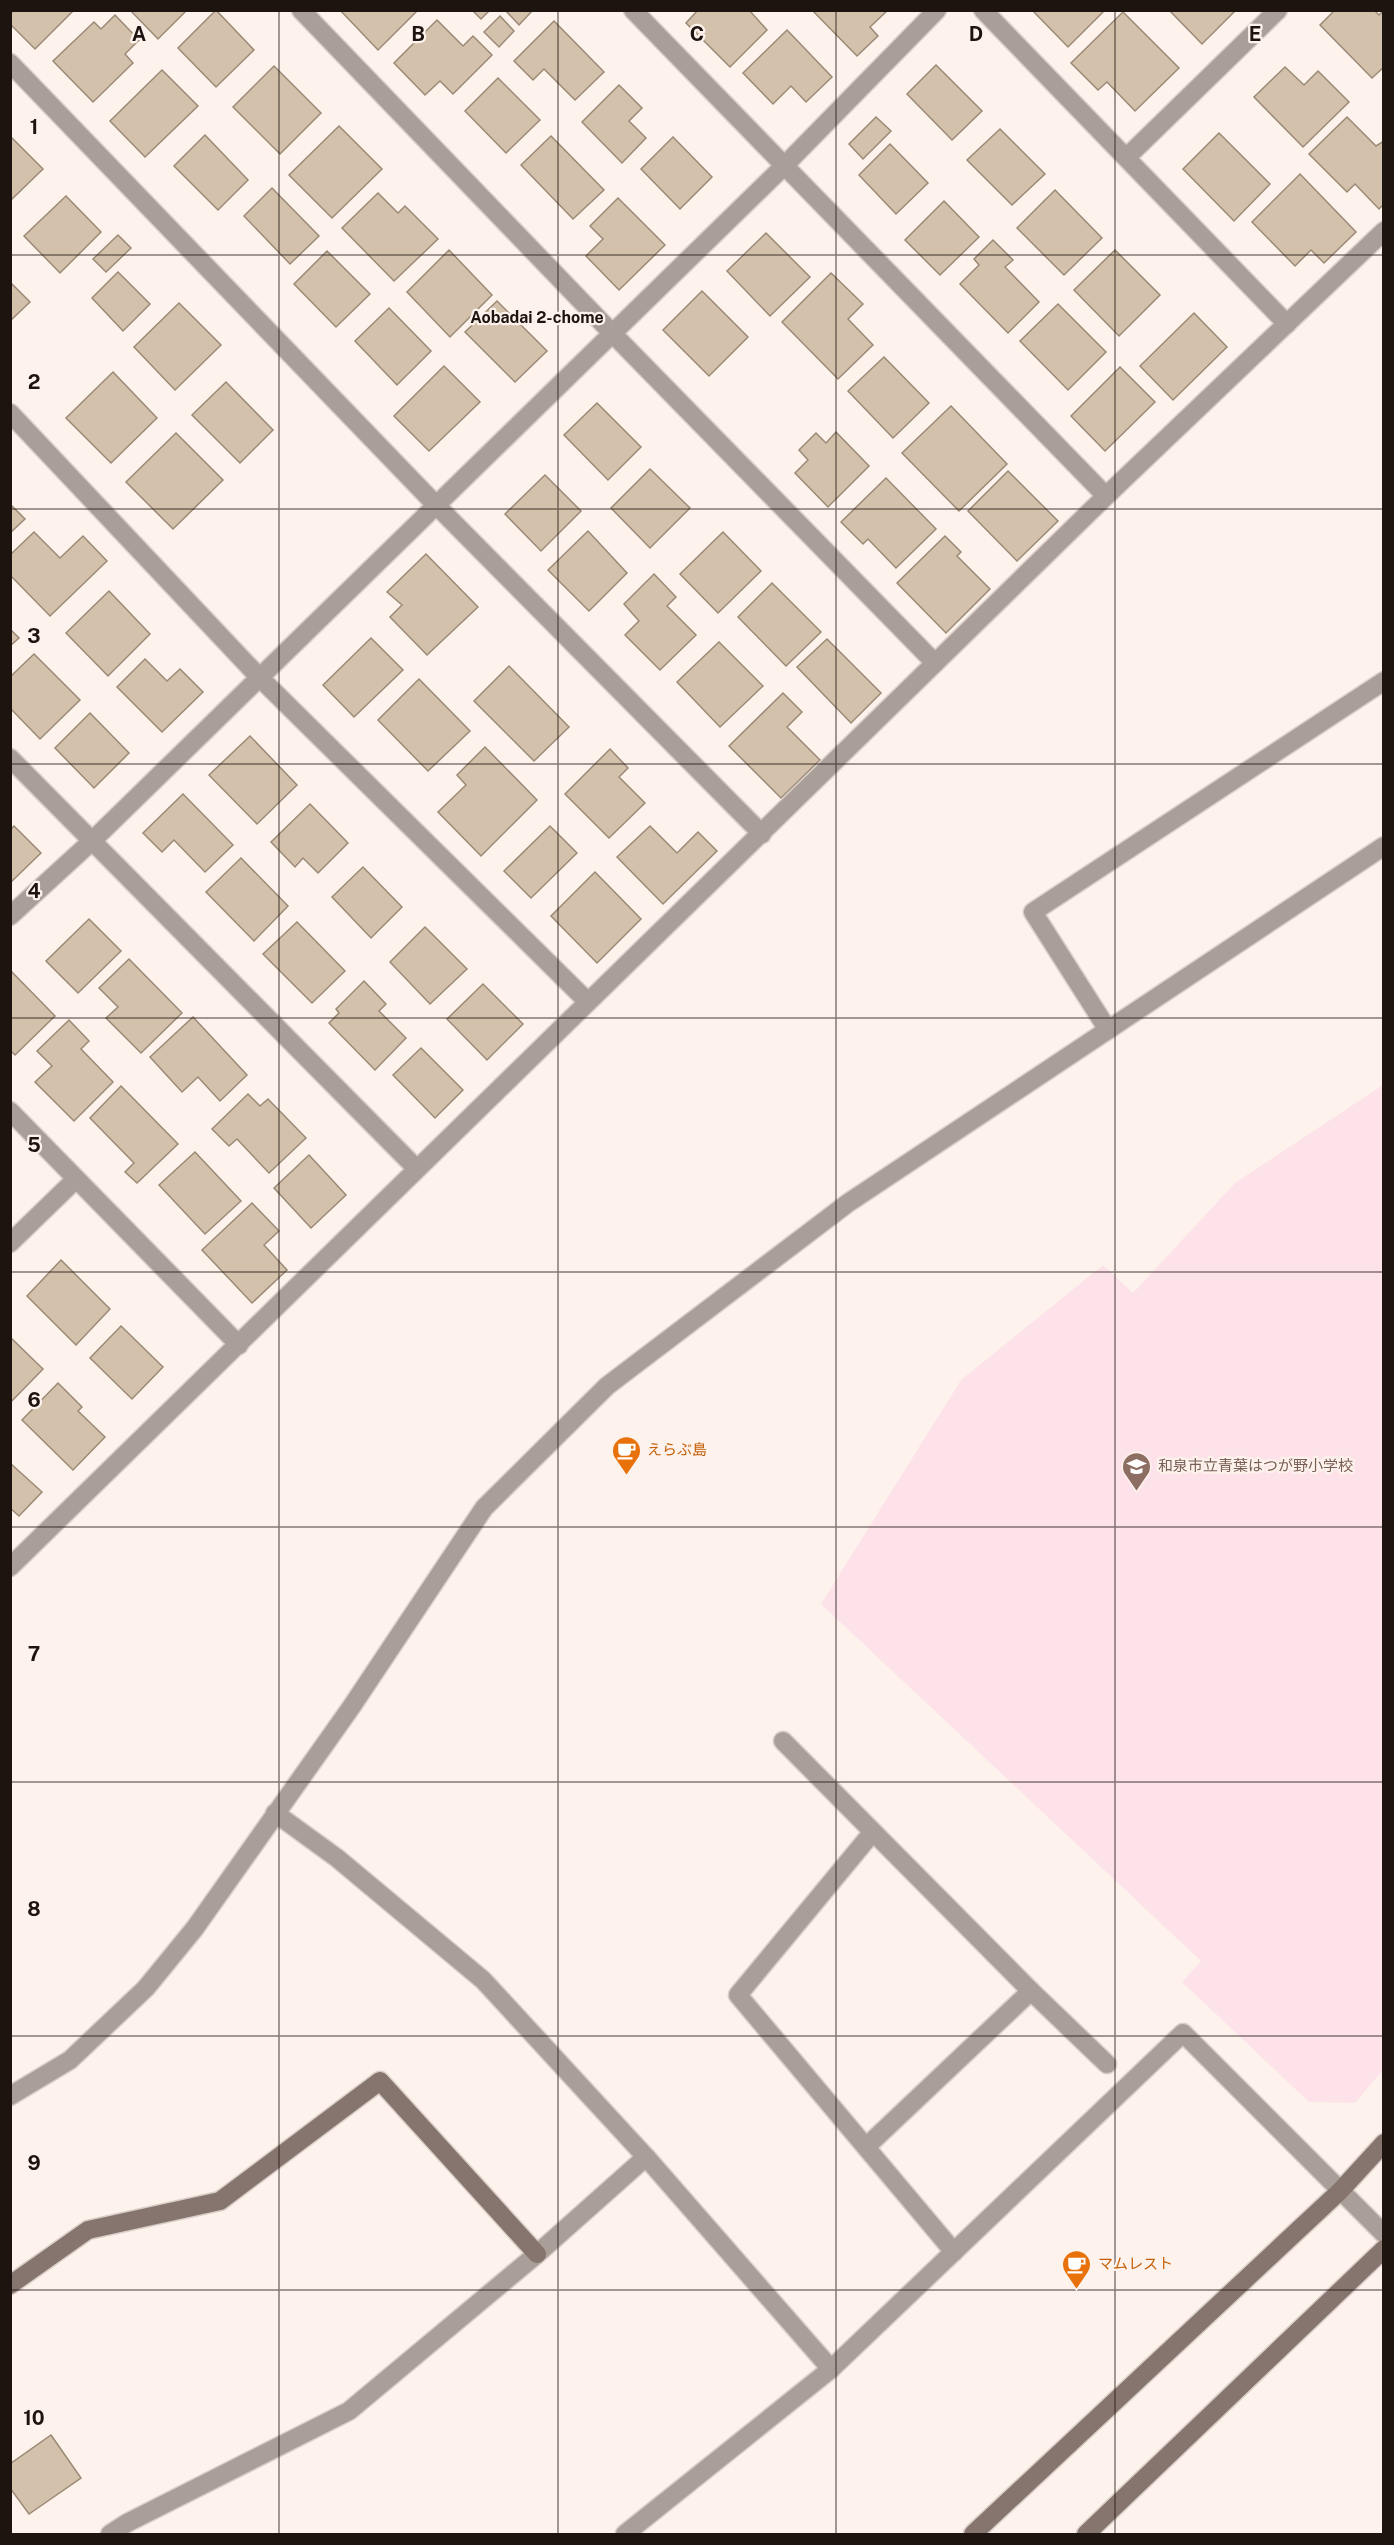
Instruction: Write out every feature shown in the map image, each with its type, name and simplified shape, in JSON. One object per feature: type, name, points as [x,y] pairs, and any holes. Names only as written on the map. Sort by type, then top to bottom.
[{"type":"street","points":[[301,10],[612,334],[935,663]]},
{"type":"street","points":[[633,10],[1106,496]]},
{"type":"street","points":[[10,916],[92,841],[784,166],[937,10]]},
{"type":"street","points":[[983,10],[1287,324]]},
{"type":"street","points":[[1127,157],[1278,10]]},
{"type":"street","points":[[10,63],[436,505],[762,834]]},
{"type":"street","points":[[10,1567],[239,1345],[587,1001],[762,834],[1106,496],[1383,231]]},
{"type":"street","points":[[10,413],[260,678],[587,1001]]},
{"type":"street","points":[[1108,1030],[1033,912],[1383,681]]},
{"type":"street","points":[[10,758],[416,1168]]},
{"type":"street","points":[[10,2096],[70,2060],[146,1988],[195,1928],[352,1707],[484,1508],[607,1386],[848,1203],[1383,846]]},
{"type":"street","points":[[10,1111],[239,1345]]},
{"type":"street","points":[[10,1242],[76,1179]]},
{"type":"street","points":[[783,1742],[872,1833],[1107,2064]]},
{"type":"street","points":[[275,1813],[338,1858],[483,1980],[646,2157],[831,2369]]},
{"type":"street","points":[[872,1833],[738,1995],[954,2252]]},
{"type":"street","points":[[866,2147],[1031,1991]]},
{"type":"street","points":[[625,2535],[831,2369],[1184,2033],[1383,2234]]},
{"type":"street","points":[[10,2285],[88,2230],[220,2201],[380,2081],[537,2254]]},
{"type":"street","points":[[974,2535],[1340,2191],[1383,2143]]},
{"type":"street","points":[[110,2535],[127,2523],[349,2411],[537,2254],[646,2157]]},
{"type":"street","points":[[1086,2535],[1383,2249]]},
{"type":"shaded area","name":"和泉市立青葉はつが野小学校","points":[[1383,1085],[1383,2070],[1355,2103],[1309,2102],[1182,1982],[1201,1961],[821,1604],[961,1380],[1103,1265],[1133,1293],[1235,1183]]},
{"type":"building","points":[[14,10],[74,10],[35,49],[10,24],[10,14]]},
{"type":"building","points":[[130,10],[187,10],[158,39]]},
{"type":"building","points":[[216,10],[254,50],[216,87],[178,48]]},
{"type":"building","points":[[340,10],[414,10],[416,12],[378,50]]},
{"type":"building","points":[[472,10],[490,10],[481,19]]},
{"type":"building","points":[[505,10],[533,10],[519,25]]},
{"type":"building","points":[[698,10],[749,10],[767,30],[730,67],[686,23]]},
{"type":"building","points":[[812,10],[888,10],[870,27],[878,36],[857,56]]},
{"type":"building","points":[[1032,10],[1105,10],[1068,47]]},
{"type":"building","points":[[1169,10],[1236,10],[1202,44]]},
{"type":"building","points":[[1335,10],[1374,10],[1379,15],[1384,10],[1384,67],[1372,78],[1320,25]]},
{"type":"building","points":[[1123,12],[1179,68],[1135,111],[1107,82],[1098,90],[1071,63]]},
{"type":"building","points":[[115,15],[139,40],[125,54],[133,63],[93,102],[53,61],[94,22],[101,29]]},
{"type":"building","points":[[500,16],[514,31],[499,47],[484,32]]},
{"type":"building","points":[[437,20],[463,46],[473,36],[492,55],[453,94],[440,81],[425,95],[394,63]]},
{"type":"building","points":[[554,21],[604,72],[575,100],[544,69],[533,80],[514,61]]},
{"type":"building","points":[[787,30],[832,77],[806,102],[791,86],[773,104],[743,73]]},
{"type":"building","points":[[936,65],[982,111],[952,140],[907,94]]},
{"type":"building","points":[[274,66],[321,113],[280,154],[233,107]]},
{"type":"building","points":[[1285,67],[1304,85],[1318,71],[1349,102],[1303,147],[1254,97]]},
{"type":"building","points":[[162,70],[198,106],[145,157],[110,121]]},
{"type":"building","points":[[498,78],[540,120],[506,153],[465,111]]},
{"type":"building","points":[[619,85],[642,108],[629,121],[646,138],[622,163],[582,122]]},
{"type":"building","points":[[876,117],[891,131],[863,159],[849,144]]},
{"type":"building","points":[[1347,117],[1376,146],[1384,141],[1384,204],[1379,209],[1355,184],[1347,192],[1309,154]]},
{"type":"building","points":[[339,126],[382,169],[332,218],[289,175]]},
{"type":"building","points":[[1000,129],[1045,174],[1012,205],[967,160]]},
{"type":"building","points":[[1219,133],[1270,184],[1234,221],[1183,169]]},
{"type":"building","points":[[205,135],[248,180],[218,210],[174,166]]},
{"type":"building","points":[[10,136],[43,169],[10,201]]},
{"type":"building","points":[[551,136],[604,190],[573,219],[521,165]]},
{"type":"building","points":[[673,137],[712,177],[680,209],[641,169]]},
{"type":"building","points":[[890,144],[928,183],[896,214],[859,175]]},
{"type":"building","points":[[1300,174],[1356,232],[1324,263],[1311,250],[1295,266],[1252,222]]},
{"type":"building","points":[[272,188],[319,236],[290,264],[244,216]]},
{"type":"building","points":[[1055,190],[1102,238],[1064,275],[1017,228]]},
{"type":"building","points":[[378,193],[398,213],[405,206],[438,239],[394,281],[342,228]]},
{"type":"building","points":[[66,196],[101,232],[60,273],[24,236]]},
{"type":"building","points":[[618,198],[665,245],[619,290],[586,256],[603,239],[590,226]]},
{"type":"building","points":[[944,201],[979,237],[940,275],[905,240]]},
{"type":"building","points":[[766,233],[810,277],[770,316],[727,271]]},
{"type":"building","points":[[118,235],[131,248],[106,272],[93,259]]},
{"type":"building","points":[[993,240],[1013,260],[1005,267],[1039,302],[1008,333],[960,284],[979,265],[974,259]]},
{"type":"building","points":[[449,250],[492,295],[450,337],[407,292]]},
{"type":"building","points":[[1115,250],[1160,295],[1119,336],[1074,290]]},
{"type":"building","points":[[327,251],[370,294],[336,327],[294,284]]},
{"type":"building","points":[[118,272],[150,304],[123,331],[92,298]]},
{"type":"building","points":[[831,273],[863,304],[848,319],[873,345],[838,379],[782,322]]},
{"type":"building","points":[[10,282],[30,302],[10,321]]},
{"type":"building","points":[[702,291],[748,337],[709,376],[663,330]]},
{"type":"building","points":[[497,301],[547,351],[515,382],[465,332]]},
{"type":"building","points":[[179,303],[221,345],[175,390],[134,347]]},
{"type":"building","points":[[1058,304],[1106,352],[1068,390],[1020,341]]},
{"type":"building","points":[[389,308],[431,351],[397,385],[355,341]]},
{"type":"building","points":[[1194,313],[1227,347],[1173,400],[1140,366]]},
{"type":"building","points":[[884,357],[929,403],[893,438],[848,391]]},
{"type":"building","points":[[444,366],[480,402],[429,451],[394,416]]},
{"type":"building","points":[[1120,367],[1155,402],[1105,451],[1071,416]]},
{"type":"building","points":[[113,372],[157,418],[111,463],[66,418]]},
{"type":"building","points":[[226,382],[273,430],[240,463],[192,415]]},
{"type":"building","points":[[597,403],[641,447],[608,480],[564,435]]},
{"type":"building","points":[[951,406],[1007,464],[959,511],[902,453]]},
{"type":"building","points":[[836,432],[869,466],[828,507],[795,473],[808,460],[799,450],[816,433],[826,443]]},
{"type":"building","points":[[176,433],[223,480],[173,529],[126,482]]},
{"type":"building","points":[[650,469],[690,508],[650,548],[611,508]]},
{"type":"building","points":[[1008,471],[1058,521],[1017,561],[968,511]]},
{"type":"building","points":[[545,475],[581,511],[541,551],[505,514]]},
{"type":"building","points":[[886,478],[936,529],[896,568],[868,539],[863,544],[841,522]]},
{"type":"building","points":[[10,504],[25,519],[10,533]]},
{"type":"building","points":[[588,531],[627,573],[589,611],[548,570]]},
{"type":"building","points":[[34,532],[60,558],[83,536],[107,561],[50,616],[10,575],[10,555]]},
{"type":"building","points":[[723,532],[761,571],[718,613],[680,574]]},
{"type":"building","points":[[945,536],[961,552],[957,556],[990,589],[946,633],[897,583]]},
{"type":"building","points":[[426,554],[478,607],[427,655],[390,617],[402,605],[387,592]]},
{"type":"building","points":[[654,574],[676,597],[667,606],[696,635],[660,670],[625,635],[639,621],[624,604]]},
{"type":"building","points":[[772,583],[821,632],[786,666],[738,617]]},
{"type":"building","points":[[109,591],[150,634],[108,676],[66,633]]},
{"type":"building","points":[[10,629],[19,638],[10,646]]},
{"type":"building","points":[[371,638],[403,670],[354,717],[323,685]]},
{"type":"building","points":[[827,639],[881,693],[851,723],[797,667]]},
{"type":"building","points":[[719,642],[763,686],[720,727],[677,682]]},
{"type":"building","points":[[34,654],[80,700],[40,739],[10,708],[10,677]]},
{"type":"building","points":[[145,659],[167,681],[180,669],[203,692],[162,732],[117,687]]},
{"type":"building","points":[[509,666],[569,727],[534,761],[474,701]]},
{"type":"building","points":[[419,679],[470,731],[428,771],[378,720]]},
{"type":"building","points":[[783,693],[802,712],[787,727],[820,760],[781,798],[729,746]]},
{"type":"building","points":[[90,713],[129,753],[94,788],[55,748]]},
{"type":"building","points":[[250,736],[297,785],[257,824],[209,775]]},
{"type":"building","points":[[485,747],[537,800],[481,856],[438,812],[466,785],[457,775]]},
{"type":"building","points":[[610,749],[628,768],[619,777],[645,803],[609,838],[565,794]]},
{"type":"building","points":[[183,794],[233,845],[205,872],[174,840],[162,852],[143,833]]},
{"type":"building","points":[[310,804],[348,843],[318,873],[303,858],[295,867],[271,842]]},
{"type":"building","points":[[14,826],[41,853],[10,883],[10,830]]},
{"type":"building","points":[[550,826],[577,853],[531,898],[504,871]]},
{"type":"building","points":[[650,826],[677,853],[698,832],[717,851],[663,904],[617,857]]},
{"type":"building","points":[[241,858],[288,906],[254,941],[206,892]]},
{"type":"building","points":[[363,867],[402,907],[371,938],[332,897]]},
{"type":"building","points":[[595,872],[641,919],[597,963],[551,916]]},
{"type":"building","points":[[89,919],[121,951],[78,993],[46,961]]},
{"type":"building","points":[[297,922],[345,971],[312,1003],[263,954]]},
{"type":"building","points":[[425,927],[467,969],[430,1004],[390,962]]},
{"type":"building","points":[[129,959],[182,1013],[141,1053],[106,1018],[118,1007],[99,988]]},
{"type":"building","points":[[10,970],[55,1016],[15,1055],[10,1050]]},
{"type":"building","points":[[364,981],[386,1004],[379,1011],[406,1038],[375,1070],[329,1023],[339,1013],[336,1009]]},
{"type":"building","points":[[483,984],[523,1024],[487,1060],[447,1019]]},
{"type":"building","points":[[193,1017],[247,1075],[220,1101],[198,1077],[182,1092],[150,1057]]},
{"type":"building","points":[[69,1020],[89,1041],[81,1049],[113,1082],[74,1121],[35,1082],[52,1066],[37,1051]]},
{"type":"building","points":[[421,1048],[463,1090],[435,1118],[393,1075]]},
{"type":"building","points":[[121,1086],[178,1144],[137,1183],[125,1172],[134,1163],[90,1118]]},
{"type":"building","points":[[248,1094],[260,1106],[268,1099],[306,1138],[269,1173],[237,1139],[229,1146],[212,1129]]},
{"type":"building","points":[[195,1152],[241,1201],[205,1234],[159,1185]]},
{"type":"building","points":[[309,1155],[346,1195],[311,1228],[274,1188]]},
{"type":"building","points":[[252,1203],[279,1231],[264,1245],[287,1270],[252,1303],[202,1250]]},
{"type":"building","points":[[61,1260],[110,1309],[76,1345],[27,1296]]},
{"type":"building","points":[[121,1326],[163,1367],[132,1399],[90,1358]]},
{"type":"building","points":[[10,1337],[43,1369],[10,1403]]},
{"type":"building","points":[[58,1383],[82,1407],[78,1411],[105,1437],[73,1470],[22,1420]]},
{"type":"building","points":[[10,1463],[42,1492],[19,1516],[10,1508]]},
{"type":"building","points":[[51,2435],[81,2478],[29,2514],[10,2488],[10,2464]]},
{"type":"place","name":"えらぶ島","points":[[626,1476]]},
{"type":"place","name":"和泉市立青葉はつが野小学校","points":[[1137,1492]]},
{"type":"place","name":"マムレスト","points":[[1077,2290]]},
{"type":"district","name":"Aobadai 2-chome","points":[[537,317]]}]
